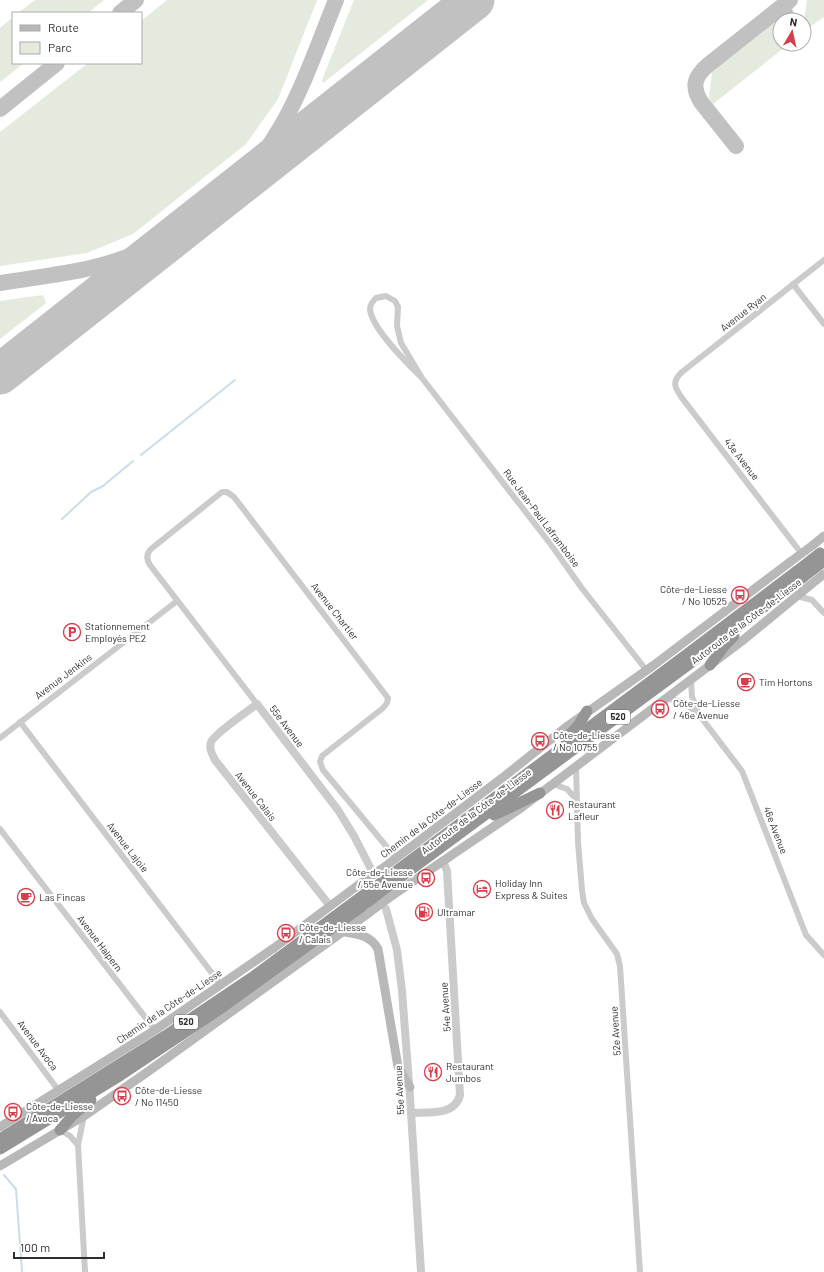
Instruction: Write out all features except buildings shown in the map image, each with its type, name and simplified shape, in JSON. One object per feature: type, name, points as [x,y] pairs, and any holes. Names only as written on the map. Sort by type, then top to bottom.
[{"type":"highway","name":"Autoroute de la Côte-de-Liesse","points":[[388,882],[470,826],[765,606],[820,552]]},
{"type":"highway","name":"Autoroute de la Côte-de-Liesse","points":[[0,1150],[121,1075],[220,1009],[368,903],[388,882],[541,762],[799,574]]},
{"type":"highway","points":[[710,665],[725,645],[765,606]]},
{"type":"highway","points":[[541,762],[578,726],[587,711]]},
{"type":"highway","points":[[470,826],[540,793]]},
{"type":"highway","name":"Autoroute de la Côte-de-Liesse","points":[[0,1139],[94,1082],[259,972],[368,903]]},
{"type":"highway","points":[[60,1130],[73,1115],[121,1075]]},
{"type":"main road","name":"Chemin de la Côte-de-Liesse","points":[[388,882],[396,858],[496,783],[587,711],[799,574],[820,552],[824,536]]},
{"type":"main road","name":"Chemin de la Côte-de-Liesse","points":[[799,574],[824,574]]},
{"type":"main road","name":"Chemin de la Côte-de-Liesse","points":[[0,1127],[155,1030],[221,985],[362,883],[388,882],[443,861],[508,818],[742,641],[797,596],[799,574]]},
{"type":"main road","points":[[0,1166],[84,1116],[345,932],[368,903]]},
{"type":"main road","points":[[345,932],[360,934],[367,937],[378,949],[398,1067],[410,1087]]},
{"type":"street","name":"Avenue Ryan","points":[[675,381],[682,372],[824,260]]},
{"type":"street","points":[[793,284],[824,324]]},
{"type":"street","name":"Rue Jean-Paul Laframboise","points":[[422,378],[401,343],[397,326],[397,304],[390,297],[382,296],[376,298],[371,306],[371,315],[382,333],[395,350],[422,378],[647,671]]},
{"type":"street","name":"43e Avenue","points":[[675,381],[675,386],[679,393],[798,549]]},
{"type":"street","name":"Avenue Chartier","points":[[177,601],[147,560],[148,552],[218,494],[224,492],[230,493],[388,698],[387,703],[383,708],[322,756],[320,762],[323,770],[396,858]]},
{"type":"street","points":[[797,596],[812,600],[824,613]]},
{"type":"street","name":"55e Avenue","points":[[177,601],[338,810],[354,836],[371,869]]},
{"type":"street","name":"Avenue Jenkins","points":[[0,738],[177,601]]},
{"type":"street","name":"46e Avenue","points":[[691,680],[692,697],[700,716]]},
{"type":"street","name":"46e Avenue","points":[[667,698],[684,703],[700,716],[742,771],[806,935],[824,956]]},
{"type":"street","name":"Avenue Calais","points":[[257,704],[215,736],[211,742],[211,751],[219,765],[330,906]]},
{"type":"street","name":"Avenue Lajoie","points":[[20,722],[221,985]]},
{"type":"street","name":"52e Avenue","points":[[576,766],[576,799],[584,903],[592,919],[617,954],[620,966],[640,1272]]},
{"type":"street","points":[[553,784],[567,789],[576,799]]},
{"type":"street","name":"Avenue Halpern","points":[[0,829],[155,1030]]},
{"type":"street","name":"54e Avenue","points":[[411,1113],[449,1110],[456,1104],[460,1095],[447,871],[443,861]]},
{"type":"street","name":"55e Avenue","points":[[386,909],[397,950],[400,976],[410,1087],[420,1272]]},
{"type":"street","name":"Avenue Avoca","points":[[0,1012],[59,1091]]},
{"type":"street","points":[[84,1116],[78,1145],[85,1272]]},
{"type":"street","points":[[60,1130],[70,1136],[78,1145]]},
{"type":"green space","points":[[35,0],[104,0],[89,12],[19,12]]},
{"type":"green space","points":[[167,0],[317,0],[278,99],[246,144],[133,234],[87,253],[0,266],[0,132],[87,64],[142,64],[142,20]]},
{"type":"green space","points":[[354,0],[428,0],[323,83],[322,80]]},
{"type":"green space","points":[[807,0],[824,0],[824,17],[812,25],[812,12],[805,12]]},
{"type":"green space","points":[[12,18],[12,64],[23,64],[0,82],[0,28]]},
{"type":"green space","points":[[771,24],[772,52],[779,52],[713,104],[709,98],[712,72],[715,68]]},
{"type":"green space","points":[[43,295],[46,303],[0,339],[0,301]]},
{"type":"waterway","points":[[141,455],[235,380]]},
{"type":"waterway","points":[[62,519],[91,492],[103,486],[133,461]]},
{"type":"waterway","points":[[4,1175],[16,1189],[22,1272]]},
{"type":"taxiway","points":[[121,12],[136,0]]},
{"type":"taxiway","points":[[0,283],[73,272],[116,261],[140,252],[164,239],[211,207],[251,168],[268,147],[282,125],[304,79],[336,0]]},
{"type":"taxiway","points":[[736,146],[701,102],[695,86],[697,77],[708,65],[790,0]]},
{"type":"taxiway","points":[[784,12],[785,4]]},
{"type":"taxiway","points":[[0,109],[56,64]]},
{"type":"runway","points":[[0,374],[474,0]]},
{"type":"place","name":"Côte-de-Liesse / No 10525","points":[[740,595]]},
{"type":"place","name":"Stationnement Employés PE2","points":[[72,632]]},
{"type":"place","name":"Tim Hortons","points":[[746,682]]},
{"type":"place","name":"Côte-de-Liesse / 46e Avenue","points":[[660,709]]},
{"type":"place","name":"Côte-de-Liesse / No 10755","points":[[540,741]]},
{"type":"place","name":"Restaurant Lafleur","points":[[555,810]]},
{"type":"place","name":"Côte-de-Liesse / 55e Avenue","points":[[426,878]]},
{"type":"place","name":"Holiday Inn Express & Suites","points":[[482,889]]},
{"type":"place","name":"Las Fincas","points":[[26,897]]},
{"type":"place","name":"Ultramar","points":[[424,912]]},
{"type":"place","name":"Côte-de-Liesse / Calais","points":[[286,933]]},
{"type":"place","name":"Restaurant Jumbos","points":[[433,1072]]},
{"type":"place","name":"Côte-de-Liesse / No 11450","points":[[122,1096]]},
{"type":"place","name":"Côte-de-Liesse / Avoca","points":[[13,1112]]}]
